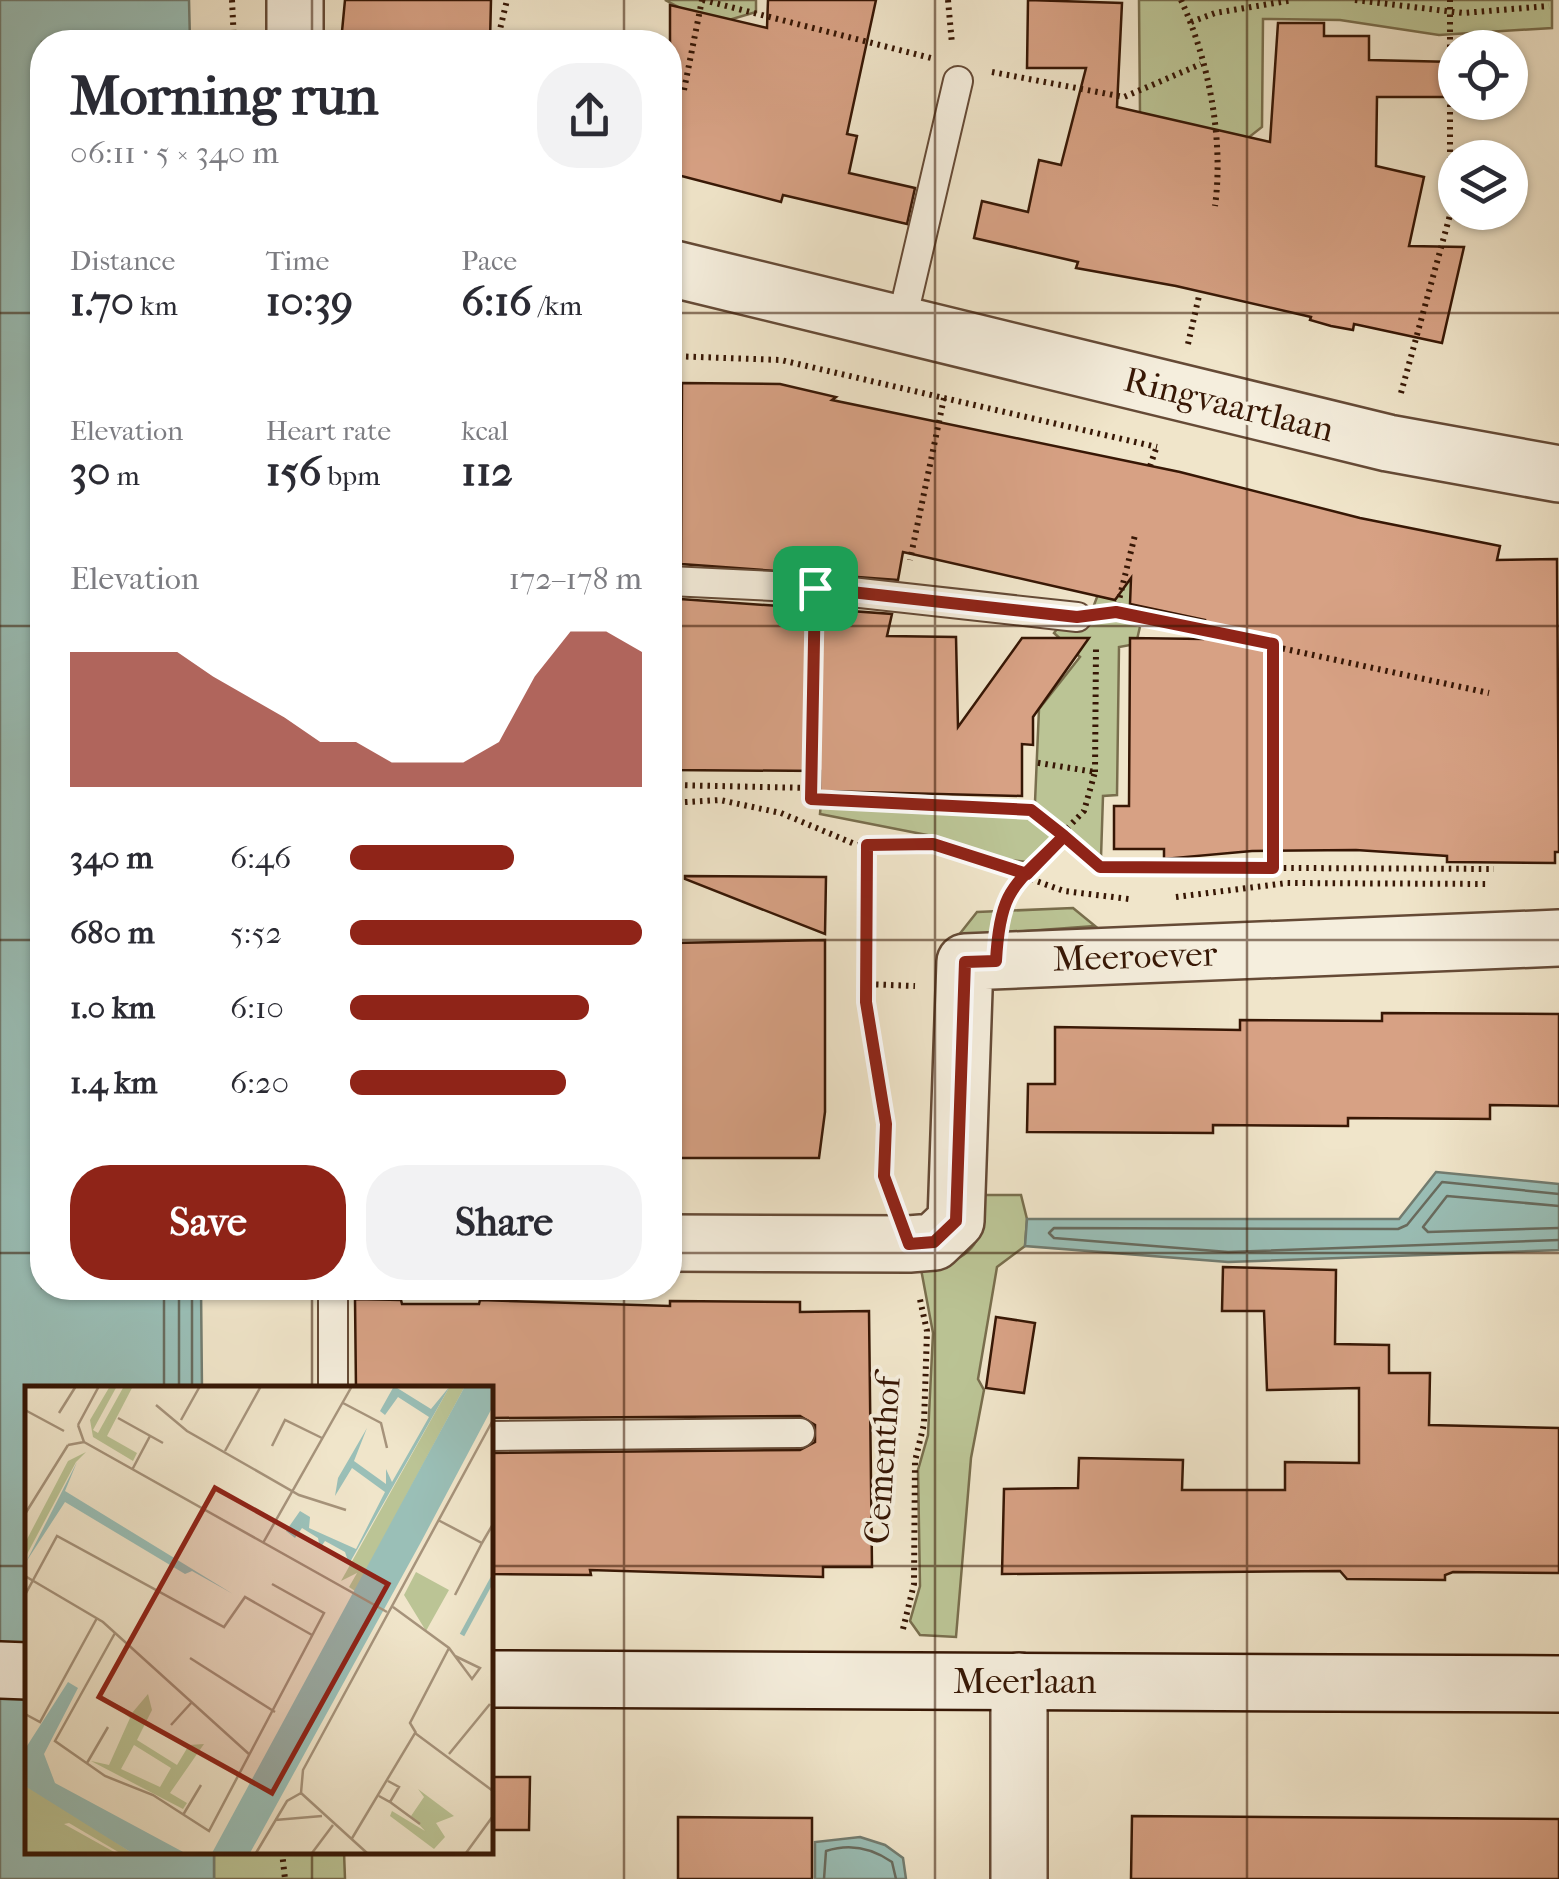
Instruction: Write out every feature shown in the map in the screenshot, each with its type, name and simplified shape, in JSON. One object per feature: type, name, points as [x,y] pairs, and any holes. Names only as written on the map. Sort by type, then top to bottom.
[{"type":"street","points":[[295,0],[295,30]]},
{"type":"street","name":"Ringvaartlaan","points":[[682,271],[1388,442],[1559,474]]},
{"type":"street","name":"Meeroever","points":[[980,974],[1559,938]]},
{"type":"street","points":[[682,1243],[934,1242],[956,1221],[980,974]]},
{"type":"street","points":[[0,1670],[25,1671]]},
{"type":"street","name":"Meerlaan","points":[[492,1679],[1559,1684]]},
{"type":"street","points":[[1019,1879],[1020,1681]]},
{"type":"lane","points":[[901,324],[958,80]]},
{"type":"lane","points":[[682,581],[815,588],[1077,617]]},
{"type":"lane","points":[[332,1386],[334,1300]]},
{"type":"lane","points":[[492,1436],[800,1433]]},
{"type":"path","points":[[232,0],[233,30]]},
{"type":"path","points":[[500,30],[506,0]]},
{"type":"path","points":[[684,90],[702,0]]},
{"type":"path","points":[[1180,0],[1191,22],[1215,133],[1219,173],[1214,206]]},
{"type":"path","points":[[1191,22],[1215,13],[1293,0]]},
{"type":"path","points":[[1355,0],[1450,12],[1549,6]]},
{"type":"path","points":[[1388,442],[1450,215],[1450,0]]},
{"type":"path","points":[[682,356],[781,360],[1157,447]]},
{"type":"path","points":[[902,598],[944,398]]},
{"type":"path","points":[[1110,624],[1135,535]]},
{"type":"path","points":[[815,588],[811,799],[1031,810],[1100,867],[1494,869]]},
{"type":"path","points":[[1077,617],[1116,612],[1488,693]]},
{"type":"path","points":[[865,984],[980,974],[1012,884],[1027,874],[1084,811],[1095,772],[1096,649],[1103,636]]},
{"type":"path","points":[[1273,644],[1273,868]]},
{"type":"path","points":[[1033,762],[1095,772]]},
{"type":"path","points":[[682,784],[811,788]]},
{"type":"path","points":[[682,802],[720,800],[780,813],[857,845],[933,844],[1027,874],[1064,891],[1147,898]]},
{"type":"path","name":"Cementhof","points":[[867,845],[865,984],[884,1110],[884,1176],[909,1244],[927,1331],[924,1424],[914,1460],[914,1584],[902,1633],[904,1680]]},
{"type":"path","points":[[1165,897],[1287,883],[1494,884]]},
{"type":"path","points":[[282,1854],[285,1879]]},
{"type":"green space","points":[[665,0],[756,0],[756,12],[732,19],[704,74],[680,8]]},
{"type":"green space","points":[[1139,0],[1552,0],[1552,28],[1438,30],[1438,35],[1340,20],[1263,19],[1262,127],[1248,138],[1140,113]]},
{"type":"green space","points":[[1159,544],[1136,644],[1119,647],[1117,795],[1103,796],[1101,858],[1063,826],[1028,862],[1000,859],[932,836],[820,814],[821,802],[1021,817],[1035,802],[1039,709],[1080,657],[1054,633],[1063,621],[1085,629],[1114,552]]},
{"type":"green space","points":[[1073,908],[1095,926],[958,936],[977,912]]},
{"type":"green space","points":[[983,1195],[1021,1195],[1027,1219],[1025,1246],[997,1267],[978,1379],[984,1390],[971,1458],[956,1637],[920,1635],[910,1621],[920,1586],[918,1470],[928,1435],[933,1333],[921,1269],[952,1261],[971,1248],[981,1226]]},
{"type":"green space","points":[[214,1854],[344,1854],[345,1879],[214,1879]]},
{"type":"water","points":[[0,0],[189,0],[190,30],[30,30],[30,1300],[201,1300],[202,1386],[25,1386],[25,1854],[214,1854],[214,1879],[0,1879]]},
{"type":"water","points":[[1436,1172],[1559,1184],[1559,1250],[1228,1262],[1025,1246],[1027,1219],[1399,1219]]},
{"type":"water","points":[[860,1837],[885,1845],[903,1858],[906,1879],[815,1879],[815,1842]]},
{"type":"building","points":[[345,0],[491,0],[490,30],[342,30]]},
{"type":"building","points":[[768,0],[876,0],[847,134],[857,136],[849,173],[915,188],[907,224],[783,195],[781,202],[682,176],[682,30],[670,30],[670,5],[767,28]]},
{"type":"building","points":[[1028,0],[1122,3],[1117,107],[1270,142],[1278,23],[1324,23],[1324,36],[1369,36],[1369,60],[1438,62],[1438,97],[1377,97],[1376,166],[1424,177],[1409,246],[1464,247],[1442,343],[1354,324],[1353,330],[1331,326],[1310,320],[1311,317],[1176,286],[1076,268],[1078,262],[974,238],[982,201],[1028,212],[1039,160],[1061,165],[1086,68],[1027,68]]},
{"type":"building","points":[[682,383],[780,384],[836,397],[832,400],[1180,472],[1360,518],[1500,546],[1497,560],[1557,559],[1559,852],[1555,852],[1555,863],[1447,862],[1447,856],[1356,850],[1252,851],[1164,859],[1164,849],[1114,849],[1114,806],[1129,806],[1130,638],[1203,639],[1205,620],[1130,604],[1131,578],[1115,600],[903,552],[898,580],[682,564]]},
{"type":"building","points":[[682,599],[892,614],[887,636],[956,637],[958,727],[1022,638],[1089,638],[1033,717],[1033,745],[1022,744],[1022,796],[820,791],[820,771],[682,770]]},
{"type":"building","points":[[826,877],[825,934],[685,879]]},
{"type":"building","points":[[825,940],[825,1112],[819,1158],[682,1158],[682,943]]},
{"type":"building","points":[[1382,1013],[1559,1014],[1559,1106],[1490,1105],[1490,1119],[1348,1118],[1348,1126],[1213,1125],[1213,1133],[1027,1132],[1028,1084],[1055,1084],[1055,1027],[1240,1030],[1240,1020],[1382,1021]]},
{"type":"building","points":[[1223,1267],[1336,1270],[1335,1344],[1389,1345],[1389,1373],[1430,1373],[1429,1425],[1559,1428],[1559,1573],[1453,1572],[1445,1575],[1445,1580],[1347,1579],[1340,1571],[1002,1574],[1004,1489],[1078,1488],[1079,1458],[1183,1460],[1182,1490],[1285,1490],[1285,1462],[1359,1463],[1359,1388],[1267,1390],[1264,1311],[1222,1311]]},
{"type":"building","points":[[355,1300],[401,1300],[402,1304],[479,1304],[480,1300],[670,1306],[670,1301],[800,1302],[800,1312],[869,1311],[872,1567],[823,1567],[823,1577],[590,1570],[591,1575],[492,1574],[492,1453],[800,1450],[815,1442],[815,1425],[800,1416],[492,1418],[492,1386],[356,1386]]},
{"type":"building","points":[[996,1317],[1035,1323],[1024,1393],[986,1388]]},
{"type":"building","points":[[492,1777],[530,1777],[529,1830],[492,1830]]},
{"type":"building","points":[[1132,1816],[1559,1819],[1559,1879],[1131,1879]]},
{"type":"building","points":[[678,1817],[812,1818],[812,1879],[678,1879]]},
{"type":"route","points":[[815,588],[811,799],[1031,810],[1064,836],[1027,874],[1012,884],[1001,913],[996,961],[965,962],[956,1221],[934,1242],[909,1244],[884,1176],[886,1124],[866,1002],[867,845],[933,844],[1027,874],[1064,836],[1100,867],[1273,868],[1273,644],[1116,612],[1077,617],[815,588]]}]
